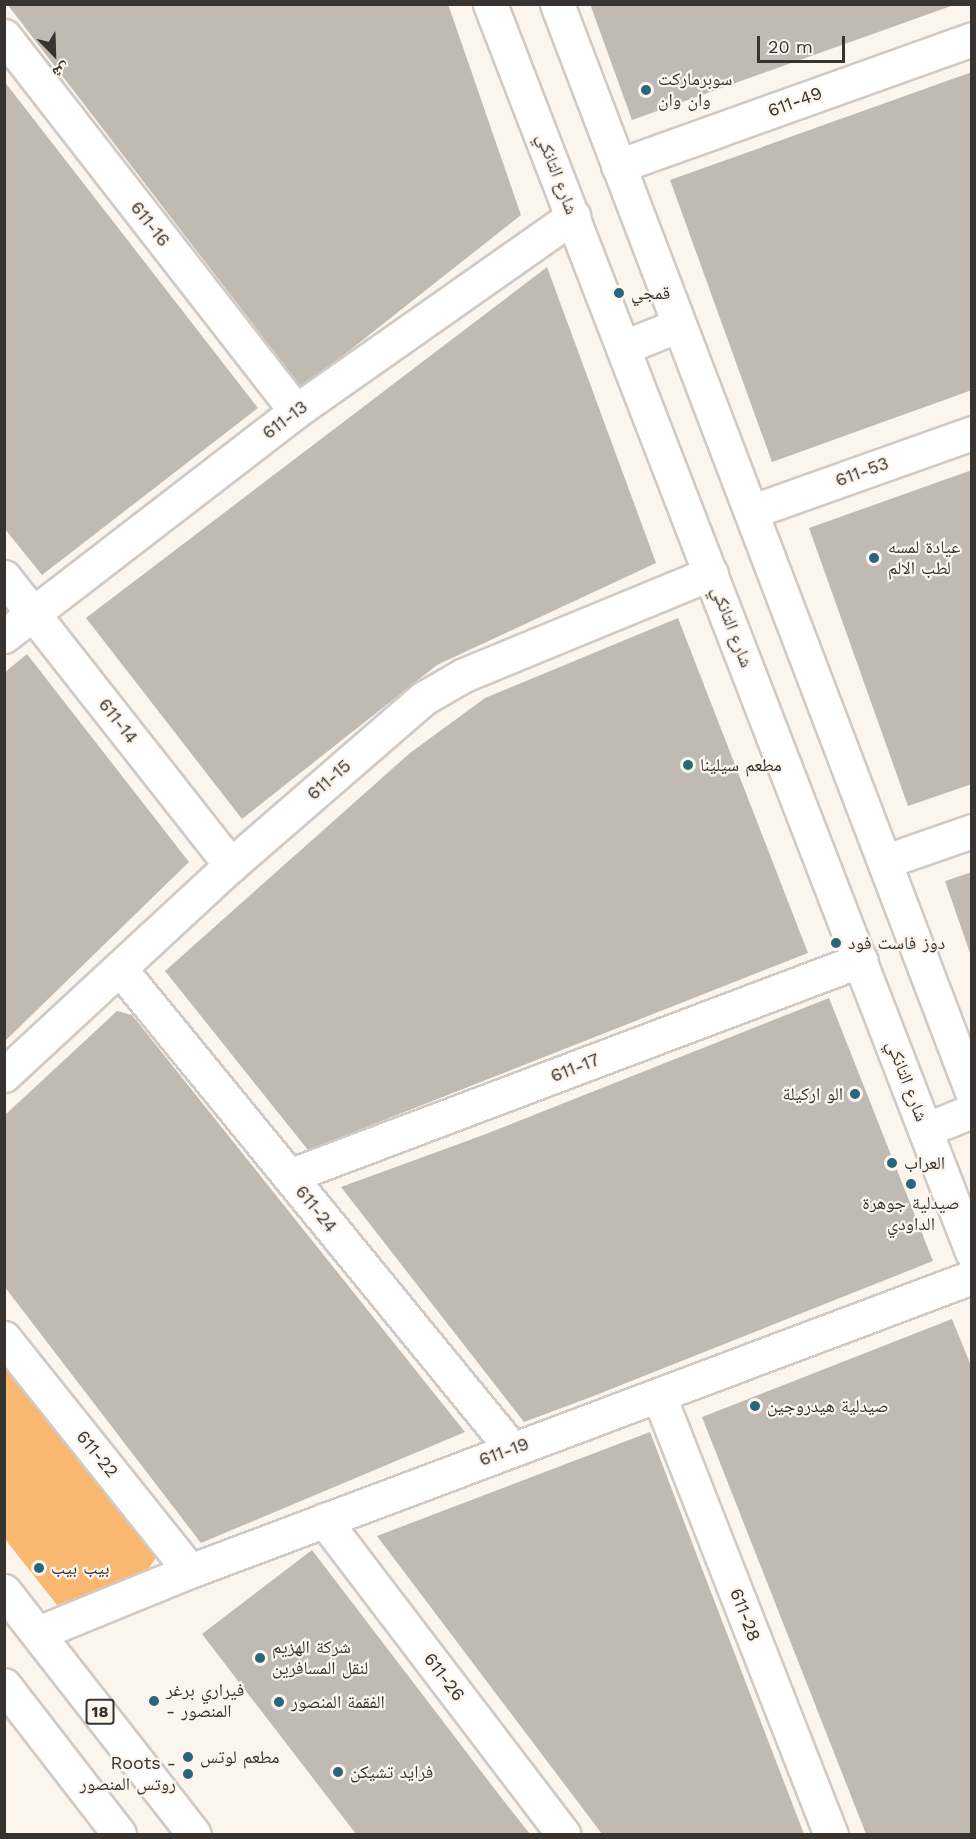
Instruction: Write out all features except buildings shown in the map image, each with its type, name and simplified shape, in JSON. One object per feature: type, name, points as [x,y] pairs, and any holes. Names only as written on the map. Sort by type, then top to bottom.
[{"type":"street","name":"شارع التانكي","points":[[490,4],[972,1252]]},
{"type":"street","points":[[557,4],[679,325],[753,511],[972,1092]]},
{"type":"street","name":"611-16","points":[[4,36],[296,411]]},
{"type":"street","name":"611-49","points":[[618,166],[972,39]]},
{"type":"street","name":"611-13","points":[[4,636],[296,411],[573,216]]},
{"type":"street","points":[[624,347],[679,325]]},
{"type":"street","name":"611-53","points":[[753,511],[972,433]]},
{"type":"street","name":"611-15","points":[[4,1076],[231,865],[424,698],[464,675],[711,573]]},
{"type":"street","name":"611-14","points":[[4,577],[231,865]]},
{"type":"street","points":[[886,861],[972,831]]},
{"type":"street","name":"611-17","points":[[289,1176],[861,960]]},
{"type":"street","name":"611-24","points":[[120,969],[512,1449]]},
{"type":"street","points":[[925,1130],[972,1111]]},
{"type":"street","name":"611-19","points":[[38,1633],[190,1571],[972,1277]]},
{"type":"street","name":"611-22","points":[[4,1338],[190,1571]]},
{"type":"street","name":"611-28","points":[[659,1396],[831,1834]]},
{"type":"street","name":"611-26","points":[[324,1520],[563,1834]]},
{"type":"street","name":"18","points":[[4,1591],[194,1834]]},
{"type":"street","points":[[4,1685],[120,1834]]},
{"type":"shaded area","points":[[4,1364],[158,1555],[146,1572],[57,1605],[5,1539]]},
{"type":"place","name":"سوبرماركت وان وان","points":[[646,90]]},
{"type":"place","name":"قمجي","points":[[619,293]]},
{"type":"place","name":"عيادة لمسه لطب الالم","points":[[874,558]]},
{"type":"place","name":"مطعم سيلينا","points":[[688,765]]},
{"type":"place","name":"دوز فاست فود","points":[[836,943]]},
{"type":"place","name":"الو اركيلة","points":[[855,1094]]},
{"type":"place","name":"العراب","points":[[892,1163]]},
{"type":"place","name":"صيدلية جوهرة الداودي","points":[[911,1184]]},
{"type":"place","name":"صيدلية هيدروجين","points":[[755,1406]]},
{"type":"place","name":"بيب بيب","points":[[39,1568]]},
{"type":"place","name":"شركة الهزيم لنقل المسافرين","points":[[260,1658]]},
{"type":"place","name":"فيراري برغر - المنصور","points":[[154,1701]]},
{"type":"place","name":"الفقمة المنصور","points":[[279,1702]]},
{"type":"place","name":"مطعم لوتس","points":[[188,1757]]},
{"type":"place","name":"فرايد تشيكن","points":[[338,1772]]},
{"type":"place","name":"Roots - روتس المنصور","points":[[188,1774]]}]
